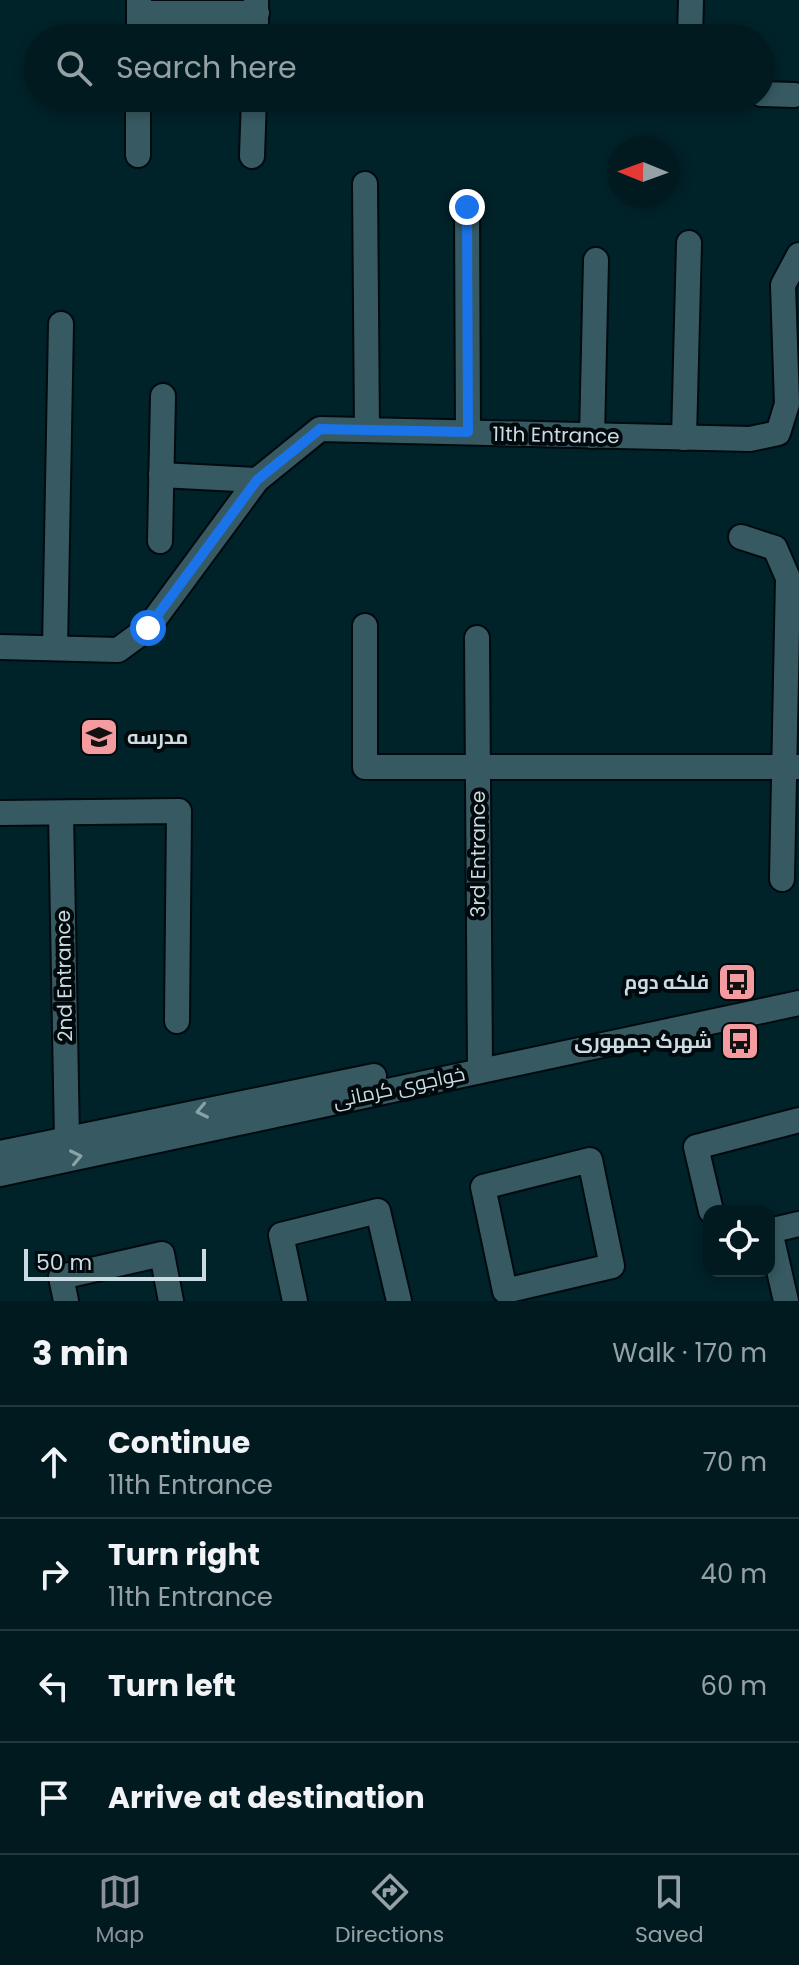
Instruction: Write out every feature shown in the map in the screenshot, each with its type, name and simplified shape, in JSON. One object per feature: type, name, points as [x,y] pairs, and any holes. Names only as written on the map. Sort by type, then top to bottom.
[{"type":"street","points":[[690,24],[691,0]]},
{"type":"street","points":[[139,6],[256,7]]},
{"type":"street","points":[[775,94],[794,95]]},
{"type":"street","points":[[138,112],[138,155]]},
{"type":"street","points":[[252,156],[254,112]]},
{"type":"street","points":[[365,184],[367,430]]},
{"type":"street","points":[[467,207],[468,432]]},
{"type":"street","points":[[684,438],[689,243]]},
{"type":"street","name":"11th Entrance","points":[[0,647],[118,650],[148,628],[257,480],[320,429],[750,439],[778,433],[787,404],[783,285],[799,255]]},
{"type":"street","points":[[592,436],[596,260]]},
{"type":"street","points":[[55,648],[61,324]]},
{"type":"street","points":[[160,541],[163,396]]},
{"type":"street","points":[[161,475],[257,480]]},
{"type":"street","points":[[741,537],[775,548],[788,578],[791,767],[782,879]]},
{"type":"street","points":[[365,626],[365,767],[791,767]]},
{"type":"street","name":"3rd Entrance","points":[[477,638],[480,1062]]},
{"type":"street","points":[[0,813],[179,811],[177,1021]]},
{"type":"street","name":"2nd Entrance","points":[[61,813],[67,1139]]},
{"type":"street","name":"خواجوی کرمانی","points":[[0,1174],[799,989]]},
{"type":"street","name":"خواجوی کرمانی","points":[[0,1153],[799,1003]]},
{"type":"street","points":[[710,1205],[696,1147],[799,1120]]},
{"type":"street","points":[[590,1160],[612,1266],[560,1290],[505,1291],[483,1187],[590,1160]]},
{"type":"street","points":[[295,1301],[281,1235],[378,1211],[399,1301]]},
{"type":"street","points":[[775,1230],[799,1224]]},
{"type":"street","points":[[66,1301],[61,1277],[162,1254],[171,1301]]},
{"type":"street","points":[[775,1256],[786,1301]]},
{"type":"place","name":"مدرسه","points":[[99,737]]},
{"type":"place","name":"فلکه دوم","points":[[737,982]]},
{"type":"place","name":"شهرک جمهوری","points":[[740,1041]]},
{"type":"route","points":[[148,628],[257,480],[320,429],[468,432],[467,207]]}]
